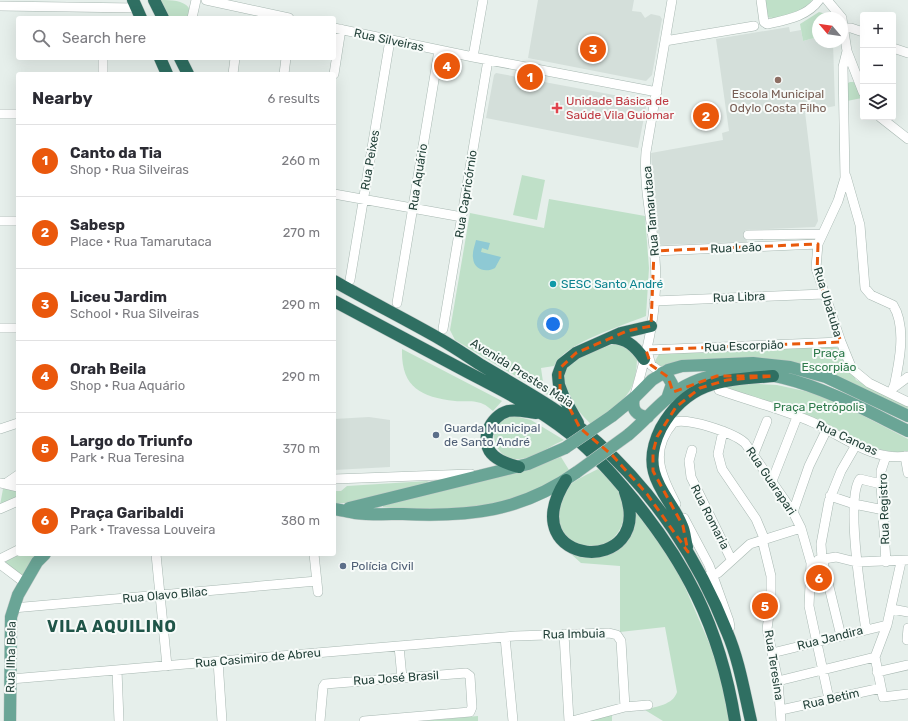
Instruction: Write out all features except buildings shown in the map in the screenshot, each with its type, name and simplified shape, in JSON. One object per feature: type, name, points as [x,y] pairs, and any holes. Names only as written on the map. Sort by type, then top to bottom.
[{"type":"highway","points":[[154,0],[161,16]]},
{"type":"highway","points":[[161,60],[166,72]]},
{"type":"highway","points":[[181,60],[187,72]]},
{"type":"highway","name":"Avenida Prestes Maia","points":[[336,282],[442,339],[481,365],[544,401],[580,428],[613,456],[647,494],[688,552],[708,577],[740,673],[751,721]]},
{"type":"highway","name":"Avenida Prestes Maia","points":[[336,302],[544,415],[587,447],[610,470],[652,521],[678,559],[692,585],[708,620],[724,667],[735,721]]},
{"type":"highway","points":[[580,428],[560,390],[558,380],[559,371],[570,357],[631,329],[651,326]]},
{"type":"highway","points":[[609,338],[616,338],[628,342],[646,354]]},
{"type":"highway","points":[[688,552],[682,526],[660,488],[653,471],[652,452],[659,432],[676,407],[689,394],[700,388],[727,380],[773,376]]},
{"type":"highway","points":[[519,467],[499,460],[491,454],[486,441],[490,427],[496,418],[509,411],[544,415]]},
{"type":"highway","points":[[572,476],[557,495],[553,506],[554,524],[561,538],[568,545],[585,552],[604,550],[612,547],[625,533],[629,524],[630,510],[623,487]]},
{"type":"main road","points":[[338,509],[519,467],[560,451],[612,416],[662,372],[678,367],[764,363],[790,367],[826,377],[908,416]]},
{"type":"main road","points":[[662,372],[671,382],[667,399]]},
{"type":"main road","points":[[338,509],[356,513],[423,515],[485,512],[502,508],[532,497],[572,476],[628,435],[678,390],[691,384],[717,376],[740,374],[773,376],[796,381],[825,391],[908,431]]},
{"type":"main road","points":[[634,398],[632,404],[634,411],[639,415],[648,417]]},
{"type":"main road","name":"Rua Ilha Bela","points":[[10,721],[10,626],[13,608],[37,562],[44,556]]},
{"type":"street","points":[[192,16],[196,0]]},
{"type":"street","points":[[206,0],[243,13],[270,16]]},
{"type":"street","points":[[473,57],[483,0]]},
{"type":"street","name":"Rua Tamarutaca","points":[[634,398],[646,354],[654,301],[654,251],[646,164],[672,0]]},
{"type":"street","points":[[761,0],[765,23],[794,18],[814,6],[819,0]]},
{"type":"street","points":[[827,0],[835,12]]},
{"type":"street","points":[[0,6],[136,9]]},
{"type":"street","points":[[104,8],[104,16]]},
{"type":"street","points":[[665,41],[754,26]]},
{"type":"street","points":[[848,26],[860,31]]},
{"type":"street","points":[[336,52],[338,29]]},
{"type":"street","name":"Rua Silveiras","points":[[338,29],[488,60],[657,92]]},
{"type":"street","name":"Rua Peixes","points":[[350,280],[390,40]]},
{"type":"street","points":[[846,48],[860,86]]},
{"type":"street","points":[[896,49],[908,53]]},
{"type":"street","name":"Rua Aquário","points":[[397,303],[439,50]]},
{"type":"street","name":"Rua Ubatuba","points":[[846,51],[843,67],[845,173],[841,192],[818,244],[816,268],[840,342],[848,361],[857,374],[869,384],[890,390]]},
{"type":"street","points":[[103,60],[103,72]]},
{"type":"street","points":[[233,72],[235,60]]},
{"type":"street","points":[[284,72],[286,60]]},
{"type":"street","points":[[334,72],[335,60]]},
{"type":"street","name":"Rua Capricórnio","points":[[444,329],[488,60]]},
{"type":"street","points":[[843,87],[848,79],[855,75]]},
{"type":"street","points":[[0,114],[16,114]]},
{"type":"street","points":[[884,120],[908,139]]},
{"type":"street","points":[[845,173],[860,225],[865,288],[871,295],[894,305],[898,317],[900,356],[890,390]]},
{"type":"street","points":[[336,194],[363,201],[462,217]]},
{"type":"street","points":[[0,221],[16,221]]},
{"type":"street","points":[[748,235],[822,234]]},
{"type":"street","name":"Rua Leão","points":[[654,251],[818,244]]},
{"type":"street","name":"Rua Libra","points":[[654,301],[824,294]]},
{"type":"street","points":[[0,328],[16,328]]},
{"type":"street","name":"Rua Escorpião","points":[[646,354],[840,342]]},
{"type":"street","points":[[646,354],[651,365],[662,372]]},
{"type":"street","points":[[890,390],[908,378]]},
{"type":"street","name":"Rua Canoas","points":[[719,390],[797,417],[827,429],[856,445],[886,456],[907,456]]},
{"type":"street","points":[[890,390],[908,402]]},
{"type":"street","points":[[772,481],[797,417]]},
{"type":"street","name":"Rua Guarapari","points":[[708,577],[703,555],[663,480],[659,465],[659,455],[665,434],[671,425],[677,421],[684,421],[723,431],[742,440],[793,512],[801,528],[811,563],[808,601],[818,641],[829,700]]},
{"type":"street","points":[[753,456],[767,421]]},
{"type":"street","points":[[0,429],[16,424]]},
{"type":"street","points":[[793,512],[809,466],[827,429]]},
{"type":"street","name":"Rua Teresina","points":[[723,431],[718,454],[722,470],[756,519],[763,538],[771,576],[771,600],[767,621],[778,681],[781,721]]},
{"type":"street","points":[[841,636],[822,558],[821,544],[830,496],[841,471],[856,445]]},
{"type":"street","name":"Rua Romaria","points":[[692,450],[689,461],[691,477],[732,559]]},
{"type":"street","name":"Rua Registro","points":[[886,456],[881,471],[886,562]]},
{"type":"street","points":[[907,456],[908,473]]},
{"type":"street","points":[[336,479],[489,473]]},
{"type":"street","points":[[3,484],[16,477]]},
{"type":"street","points":[[866,630],[856,562],[854,504],[860,479],[881,484]]},
{"type":"street","points":[[3,484],[16,487]]},
{"type":"street","points":[[830,496],[854,504],[884,510]]},
{"type":"street","points":[[0,509],[16,502]]},
{"type":"street","points":[[708,577],[718,573],[750,544],[763,538],[801,528]]},
{"type":"street","points":[[0,559],[16,551]]},
{"type":"street","points":[[156,556],[167,666]]},
{"type":"street","points":[[314,556],[318,592]]},
{"type":"street","points":[[811,563],[822,558],[838,557],[856,562],[904,561],[887,626],[875,657],[883,696],[885,698],[908,694]]},
{"type":"street","points":[[0,564],[25,583]]},
{"type":"street","name":"Rua Olavo Bilac","points":[[13,608],[317,581]]},
{"type":"street","points":[[892,609],[908,612]]},
{"type":"street","name":"Rua Jandira","points":[[772,653],[887,626]]},
{"type":"street","points":[[907,640],[908,628]]},
{"type":"street","name":"Rua Imbuia","points":[[505,637],[609,633],[619,637],[625,707]]},
{"type":"street","points":[[564,634],[569,721]]},
{"type":"street","points":[[505,637],[513,721]]},
{"type":"street","name":"Rua Casimiro de Abreu","points":[[11,679],[505,637]]},
{"type":"street","points":[[399,646],[402,678]]},
{"type":"street","points":[[778,681],[875,657]]},
{"type":"street","points":[[218,662],[222,721]]},
{"type":"street","points":[[877,672],[908,665]]},
{"type":"street","points":[[117,670],[119,721]]},
{"type":"street","name":"Rua José Brasil","points":[[320,721],[324,684],[468,674],[471,711],[364,721]]},
{"type":"street","name":"Rua Betim","points":[[781,710],[881,688]]},
{"type":"street","points":[[572,721],[625,707],[648,705]]},
{"type":"highlighted area","points":[[818,244],[817,274],[841,342],[646,350],[651,365],[668,377],[673,392],[717,376],[773,376],[727,380],[700,388],[676,407],[657,437],[653,452],[653,471],[683,526],[688,552],[647,494],[613,456],[580,428],[560,390],[560,368],[576,353],[627,331],[651,326],[654,251]]},
{"type":"shaded area","points":[[538,0],[634,0],[632,11],[641,12],[645,18],[651,14],[660,16],[662,19],[652,75],[646,81],[528,58]]},
{"type":"shaded area","points":[[789,27],[790,32],[801,30],[803,41],[812,39],[812,48],[833,48],[835,106],[805,112],[818,221],[815,227],[745,230],[747,242],[661,245],[659,243],[660,237],[658,236],[655,211],[651,153],[723,140],[722,133],[729,131],[716,39]]},
{"type":"shaded area","points":[[496,73],[646,101],[638,148],[486,118],[494,75]]},
{"type":"shaded area","points":[[369,417],[390,420],[390,467],[336,470],[336,419]]},
{"type":"green space","points":[[161,0],[173,0],[184,3],[189,8],[189,16],[165,16],[160,3]]},
{"type":"green space","points":[[764,0],[812,0],[804,8],[792,14],[772,18],[768,17]]},
{"type":"green space","points":[[812,16],[812,39],[803,41],[800,24]]},
{"type":"green space","points":[[854,82],[860,94],[860,98],[847,101],[848,83]]},
{"type":"green space","points":[[522,175],[545,180],[537,220],[513,215]]},
{"type":"green space","name":"SESC Santo André","points":[[549,199],[645,216],[649,268],[646,316],[595,336],[569,350],[554,366],[541,368],[543,382],[553,390],[556,400],[455,340],[450,330],[470,213],[544,228]]},
{"type":"green space","points":[[623,343],[637,359],[633,383],[624,398],[618,404],[591,424],[569,397],[564,380],[565,372],[573,361],[579,358],[606,346]]},
{"type":"green space","name":"Praça Escorpião","points":[[834,346],[840,349],[856,380],[908,406],[908,412],[816,368],[662,368],[657,365],[655,361],[659,354]]},
{"type":"green space","points":[[402,349],[502,401],[493,411],[480,403],[443,399],[432,397],[423,393],[415,388],[405,373]]},
{"type":"green space","name":"Praça Petrópolis","points":[[738,383],[777,385],[823,395],[908,439],[908,452],[894,452],[869,445],[822,421],[720,386]]},
{"type":"green space","points":[[511,415],[531,420],[564,440],[527,458],[514,459],[508,457],[499,450],[494,438],[494,432],[496,426],[503,418]]},
{"type":"green space","points":[[561,457],[569,470],[551,482],[526,495],[485,507],[427,511],[383,507],[383,505],[530,468]]},
{"type":"green space","points":[[598,469],[612,481],[620,492],[624,510],[622,523],[617,534],[608,542],[598,547],[587,547],[576,543],[563,532],[558,521],[558,505],[564,491],[569,486],[575,481]]},
{"type":"green space","points":[[429,482],[348,503],[336,503],[336,491],[341,491],[347,486]]},
{"type":"green space","points":[[5,488],[16,491],[16,498],[0,505],[3,489]]},
{"type":"green space","points":[[632,503],[678,571],[710,645],[724,688],[732,721],[663,721],[645,710],[672,700],[677,692],[665,627],[620,632],[620,566],[581,563],[571,554],[592,558],[612,552]]},
{"type":"green space","points":[[16,555],[39,556],[23,576],[5,562]]},
{"type":"green space","points":[[819,565],[827,587],[811,591],[815,568]]},
{"type":"green space","points":[[612,714],[612,721],[585,721]]},
{"type":"green space","points":[[478,716],[478,721],[422,721]]},
{"type":"water","points":[[476,240],[490,243],[488,250],[482,248],[481,252],[501,257],[495,268],[484,270],[478,268],[474,262],[473,256]]},
{"type":"place","name":"Liceu Jardim","points":[[593,49]]},
{"type":"place","name":"Orah Beila","points":[[447,66]]},
{"type":"place","name":"Canto da Tia","points":[[530,77]]},
{"type":"place","name":"Escola Municipal Odylo Costa Filho","points":[[778,80]]},
{"type":"place","name":"Unidade Básica de Saúde Vila Guiomar","points":[[557,108]]},
{"type":"place","name":"Sabesp","points":[[706,116]]},
{"type":"place","name":"SESC Santo André","points":[[553,284]]},
{"type":"place","name":"Guarda Municipal de Santo André","points":[[436,435]]},
{"type":"place","name":"Polícia Civil","points":[[343,566]]},
{"type":"place","name":"Praça Garibaldi","points":[[819,578]]},
{"type":"place","name":"Largo do Triunfo","points":[[765,606]]},
{"type":"district","name":"VILA AQUILINO","points":[[112,626]]}]
